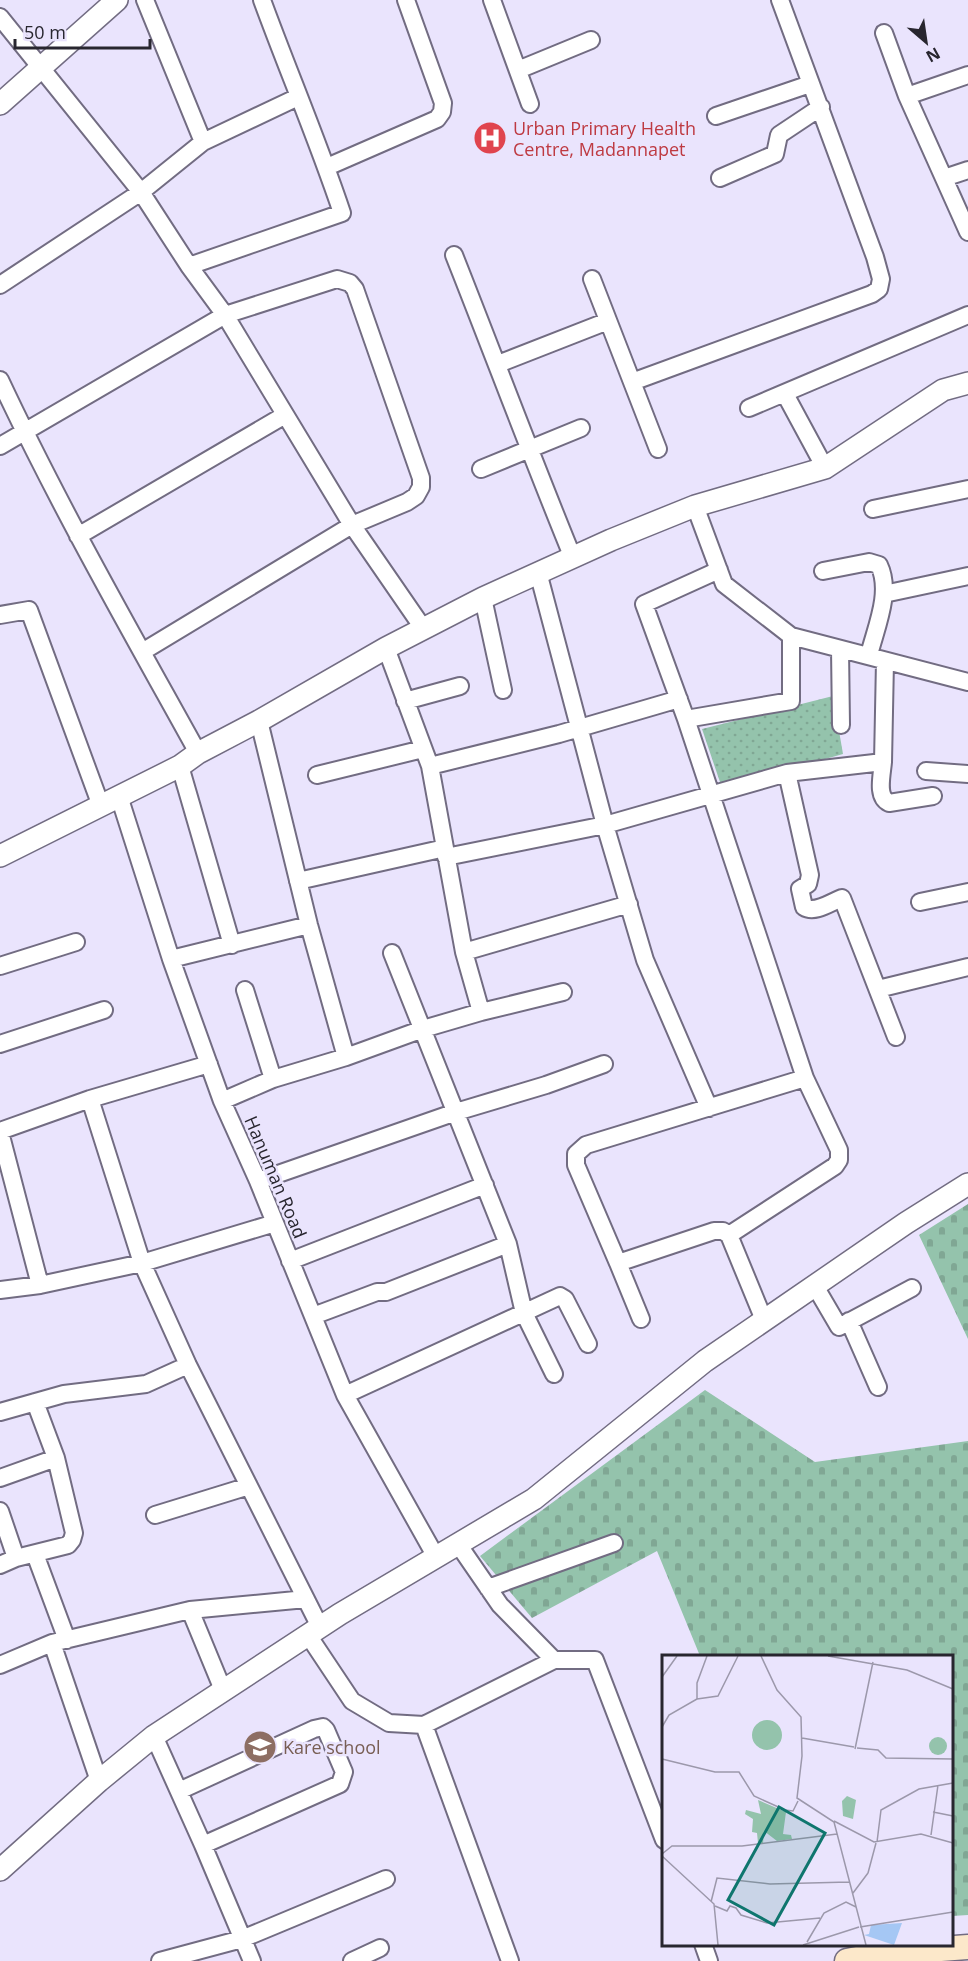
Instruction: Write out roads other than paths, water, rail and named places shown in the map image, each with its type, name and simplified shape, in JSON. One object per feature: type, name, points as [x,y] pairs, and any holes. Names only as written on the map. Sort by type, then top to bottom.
[{"type":"main road","points":[[858,1960],[887,1953],[968,1947]]},
{"type":"street","points":[[0,104],[117,0]]},
{"type":"street","points":[[145,0],[203,142]]},
{"type":"street","points":[[189,266],[342,213],[327,167],[262,0]]},
{"type":"street","points":[[327,167],[437,119],[442,112],[443,103],[406,0]]},
{"type":"street","points":[[493,0],[530,104]]},
{"type":"street","points":[[632,382],[872,294],[879,289],[881,279],[875,257],[780,0]]},
{"type":"street","points":[[0,17],[141,192],[189,266],[225,315],[352,525],[423,628]]},
{"type":"street","points":[[884,33],[907,96],[968,232]]},
{"type":"street","points":[[518,70],[591,40]]},
{"type":"street","points":[[907,96],[968,75]]},
{"type":"street","points":[[717,116],[810,84]]},
{"type":"street","points":[[0,285],[141,192],[203,142],[298,97]]},
{"type":"street","points":[[720,178],[776,154],[779,135],[821,107]]},
{"type":"street","points":[[944,178],[968,170]]},
{"type":"street","points":[[454,255],[573,558]]},
{"type":"street","points":[[0,446],[225,315],[337,279],[345,280],[355,289],[421,478],[421,487],[416,496],[352,525],[142,652]]},
{"type":"street","points":[[592,279],[658,449]]},
{"type":"street","points":[[749,408],[968,315]]},
{"type":"street","points":[[498,364],[609,321]]},
{"type":"street","points":[[0,380],[78,536],[198,753]]},
{"type":"street","points":[[0,856],[180,766],[198,753],[259,721],[386,648],[483,598],[611,540],[695,506],[825,468],[943,390],[968,383]]},
{"type":"street","points":[[785,394],[825,468]]},
{"type":"street","points":[[78,536],[285,415]]},
{"type":"street","points":[[481,469],[581,428]]},
{"type":"street","points":[[873,509],[968,489]]},
{"type":"street","points":[[695,506],[724,584],[791,636],[968,682]]},
{"type":"street","points":[[823,571],[869,562],[879,565],[884,575],[877,658],[883,762],[881,796],[885,802],[889,803],[933,796]]},
{"type":"street","points":[[719,570],[644,604],[686,719],[806,1078],[839,1150],[839,1160],[835,1166],[729,1235]]},
{"type":"street","points":[[538,572],[605,825],[645,960],[709,1108]]},
{"type":"street","points":[[884,594],[968,576]]},
{"type":"street","points":[[483,598],[503,690]]},
{"type":"street","name":"Hanuman Road","points":[[0,615],[30,610],[110,801],[171,959],[222,1101],[258,1181],[345,1395],[436,1557]]},
{"type":"street","points":[[686,719],[791,701],[791,636]]},
{"type":"street","points":[[386,648],[430,766],[464,952],[481,1012]]},
{"type":"street","points":[[840,649],[841,725]]},
{"type":"street","points":[[405,700],[459,686]]},
{"type":"street","points":[[430,766],[579,728],[679,699]]},
{"type":"street","points":[[259,721],[309,925],[346,1057]]},
{"type":"street","points":[[317,775],[423,748]]},
{"type":"street","points":[[298,881],[445,852],[605,825],[788,773],[883,762]]},
{"type":"street","points":[[180,766],[232,945]]},
{"type":"street","points":[[926,771],[968,774]]},
{"type":"street","points":[[788,773],[810,875],[808,884],[800,889],[804,906],[814,909],[842,898],[896,1037]]},
{"type":"street","points":[[920,902],[968,892]]},
{"type":"street","points":[[464,952],[629,904]]},
{"type":"street","points":[[171,959],[309,925]]},
{"type":"street","points":[[0,966],[76,942]]},
{"type":"street","points":[[392,953],[508,1244],[524,1313],[554,1374]]},
{"type":"street","points":[[878,989],[968,967]]},
{"type":"street","points":[[244,990],[273,1080]]},
{"type":"street","points":[[222,1101],[273,1080],[423,1029],[564,992]]},
{"type":"street","points":[[0,1044],[104,1010]]},
{"type":"street","points":[[39,1286],[0,1132],[90,1099],[209,1064]]},
{"type":"street","points":[[258,1181],[456,1112],[546,1085],[604,1064]]},
{"type":"street","points":[[641,1319],[576,1165],[576,1154],[580,1148],[806,1078]]},
{"type":"street","points":[[90,1099],[142,1263],[188,1365],[306,1599],[314,1631],[352,1701],[389,1723],[424,1725],[554,1660],[595,1660],[662,1837]]},
{"type":"street","points":[[0,1870],[99,1781],[154,1736],[314,1631],[534,1499],[705,1361],[968,1184]]},
{"type":"street","points":[[290,1261],[485,1185]]},
{"type":"street","points":[[0,1290],[39,1286],[142,1263],[275,1223]]},
{"type":"street","points":[[618,1263],[714,1231],[723,1231],[729,1235],[764,1320]]},
{"type":"street","points":[[313,1316],[377,1292],[386,1292],[508,1244]]},
{"type":"street","points":[[815,1286],[839,1327],[912,1287]]},
{"type":"street","points":[[345,1395],[562,1296],[588,1344]]},
{"type":"street","points":[[849,1321],[878,1387]]},
{"type":"street","points":[[0,1412],[64,1394],[146,1384],[188,1365]]},
{"type":"street","points":[[0,1565],[16,1558],[68,1545],[74,1533],[56,1458],[36,1402]]},
{"type":"street","points":[[0,1478],[56,1458]]},
{"type":"street","points":[[155,1515],[249,1486]]},
{"type":"street","points":[[0,1511],[16,1558]]},
{"type":"street","points":[[488,1588],[614,1543]]},
{"type":"street","points":[[458,1544],[500,1605],[554,1660]]},
{"type":"street","points":[[35,1554],[99,1781]]},
{"type":"street","points":[[0,1665],[59,1642],[190,1610],[306,1599]]},
{"type":"street","points":[[190,1610],[223,1690]]},
{"type":"street","points":[[424,1725],[510,1961]]},
{"type":"street","points":[[179,1791],[314,1729],[323,1727],[326,1730],[344,1772],[340,1784],[204,1845]]},
{"type":"street","points":[[154,1736],[204,1845],[252,1961]]},
{"type":"street","points":[[160,1961],[242,1939],[386,1879]]},
{"type":"street","points":[[704,1946],[709,1961]]},
{"type":"street","points":[[352,1961],[380,1948]]},
{"type":"place","name":"Urban Primary Health Centre, Madannapet","points":[[490,138]]},
{"type":"place","name":"Kare school","points":[[260,1747]]}]
